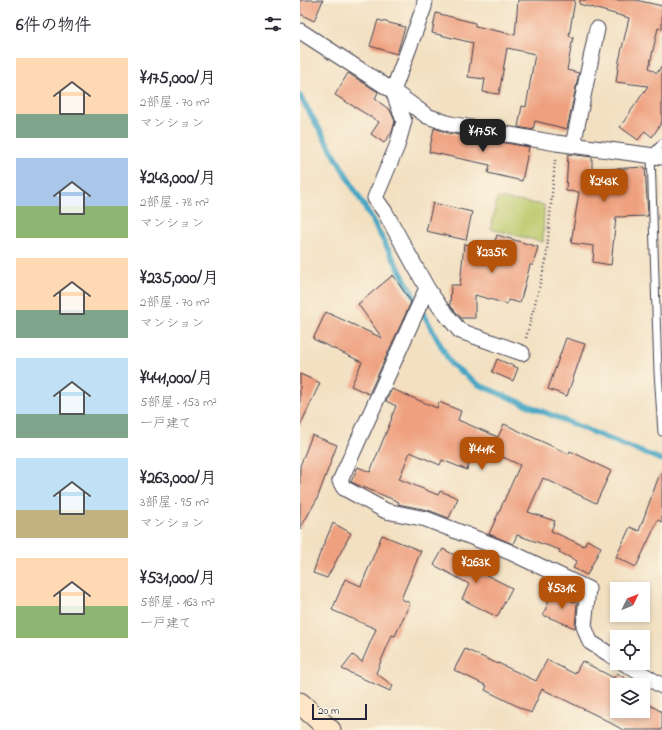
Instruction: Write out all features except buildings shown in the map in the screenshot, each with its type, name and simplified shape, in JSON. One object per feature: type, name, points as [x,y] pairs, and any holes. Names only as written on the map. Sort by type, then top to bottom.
[{"type":"main road","points":[[300,703],[330,730]]},
{"type":"street","points":[[425,0],[424,7],[393,91],[404,121],[397,146],[375,198],[385,212],[424,295],[440,307],[460,331],[467,335],[522,353]]},
{"type":"street","points":[[573,145],[597,29]]},
{"type":"street","points":[[300,31],[393,91],[427,116],[450,124],[556,143],[657,156]]},
{"type":"street","points":[[424,295],[340,480],[344,488],[386,511],[426,519],[510,552],[588,589],[584,626],[590,642],[610,655]]},
{"type":"street","points":[[636,670],[662,686]]},
{"type":"lane","points":[[662,142],[657,156],[658,372],[662,432]]},
{"type":"path","points":[[522,353],[546,261],[556,143]]},
{"type":"green space","points":[[497,198],[544,205],[543,242],[491,229]]},
{"type":"waterway","points":[[300,96],[370,216],[451,364],[479,385],[662,460]]}]
